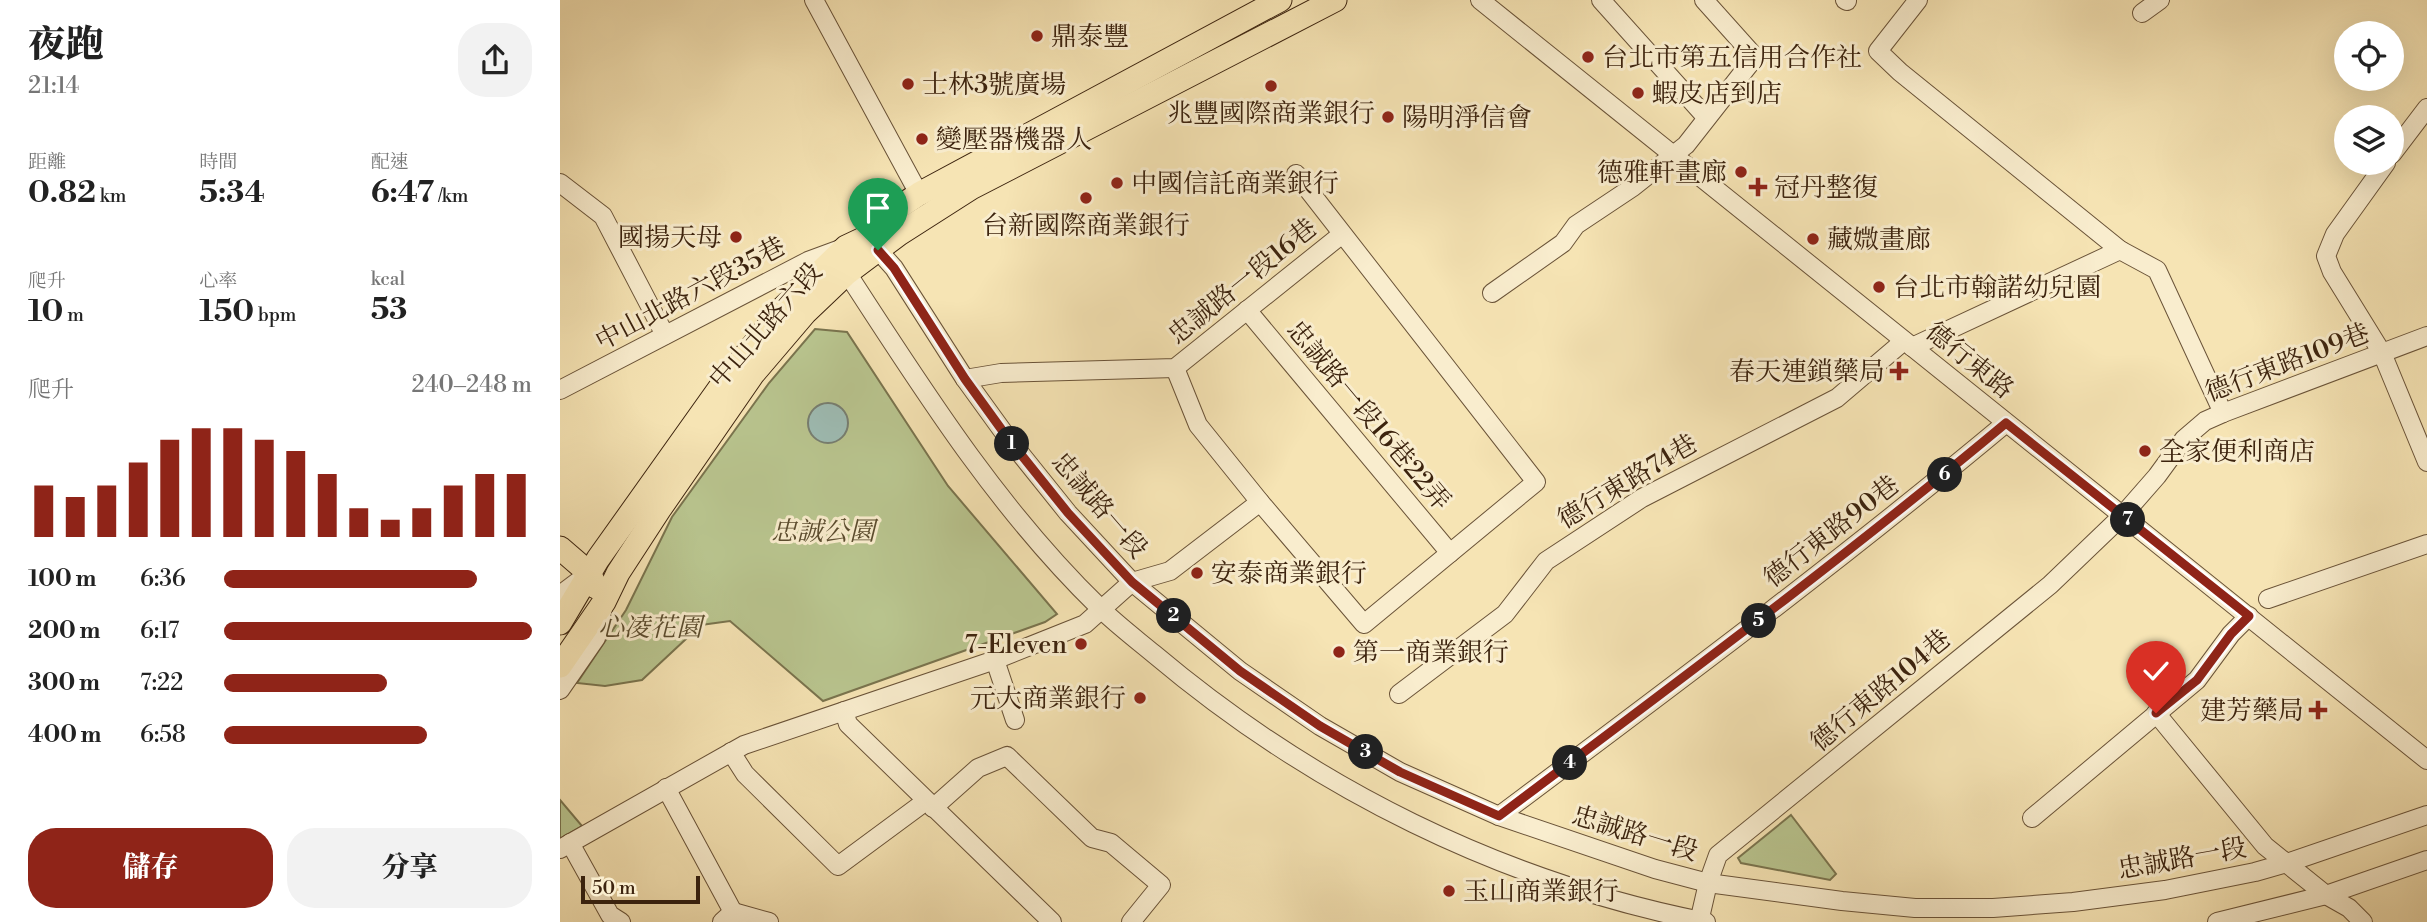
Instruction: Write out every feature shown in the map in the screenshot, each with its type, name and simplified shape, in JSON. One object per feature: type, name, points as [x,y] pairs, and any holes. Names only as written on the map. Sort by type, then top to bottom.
[{"type":"main road","name":"中山北路六段","points":[[563,606],[724,382],[784,307],[846,247],[863,239],[886,216],[919,194],[1280,0]]},
{"type":"main road","name":"中山北路六段","points":[[560,666],[604,602],[618,573],[645,531],[753,374],[805,313],[847,273],[971,188],[1335,0]]},
{"type":"main road","points":[[560,548],[589,573],[604,602],[563,606]]},
{"type":"street","points":[[814,0],[919,194]]},
{"type":"street","name":"德行東路","points":[[1480,0],[2427,760]]},
{"type":"street","points":[[1601,0],[1706,117]]},
{"type":"street","points":[[1492,293],[1563,243],[1576,225],[1686,145],[1755,57],[1704,0]]},
{"type":"street","points":[[1918,0],[1878,51],[1900,72],[2120,250],[2157,270],[2223,412]]},
{"type":"street","points":[[2142,13],[2160,0]]},
{"type":"street","points":[[2404,138],[2427,108]]},
{"type":"street","name":"忠誠路一段16巷","points":[[1296,174],[1536,482],[1450,553]]},
{"type":"street","points":[[2377,175],[2334,234],[2326,256],[2332,272],[2382,353],[2427,462]]},
{"type":"street","points":[[560,183],[603,216],[665,335]]},
{"type":"street","name":"忠誠路一段16巷","points":[[965,379],[1001,373],[1175,368],[1342,235]]},
{"type":"street","points":[[878,250],[846,247],[847,273],[976,466],[1018,518],[1100,609],[1202,695],[1277,748],[1341,787],[1432,834],[1527,873],[1702,922]]},
{"type":"street","name":"中山北路六段35巷","points":[[560,390],[797,266],[846,247]]},
{"type":"street","name":"忠誠路一段","points":[[878,250],[894,268],[965,379],[1007,437],[1068,513],[1132,582],[1240,671],[1320,726],[1400,772],[1499,816],[1655,869],[1708,883],[1915,908],[1993,908],[2073,902],[2165,890],[2287,863],[2427,815]]},
{"type":"street","name":"德行東路74巷","points":[[1399,694],[1505,614],[1546,561],[1642,498],[1836,398],[1908,344],[2120,250]]},
{"type":"street","name":"忠誠路一段16巷22弄","points":[[1247,310],[1450,553]]},
{"type":"street","name":"德行東路109巷","points":[[2122,516],[2157,476],[2184,439],[2205,421],[2427,336]]},
{"type":"street","points":[[1175,368],[1198,425],[1364,624],[1450,553]]},
{"type":"street","name":"德行東路90巷","points":[[1499,816],[1915,499],[2006,423]]},
{"type":"street","points":[[612,920],[565,846],[744,745],[995,660],[1085,624],[1132,582],[1170,571],[1260,502]]},
{"type":"street","name":"德行東路104巷","points":[[1702,922],[1708,883],[1718,855],[2050,585],[2122,516]]},
{"type":"street","points":[[2268,599],[2427,544]]},
{"type":"street","points":[[560,690],[596,638],[604,602]]},
{"type":"street","points":[[2032,818],[2197,680],[2231,634],[2249,616]]},
{"type":"street","points":[[995,660],[1015,720]]},
{"type":"street","points":[[844,711],[848,724],[1052,922]]},
{"type":"street","points":[[2156,713],[2265,846],[2326,895],[2349,908],[2360,921]]},
{"type":"street","points":[[731,752],[745,774],[838,866],[930,805],[978,768],[1007,756],[1092,838],[1111,843],[1161,885],[1131,922]]},
{"type":"street","points":[[666,788],[728,917],[769,922]]},
{"type":"street","points":[[2217,922],[2326,895],[2427,860]]},
{"type":"green space","name":"忠誠公園","points":[[815,329],[847,332],[948,486],[1057,614],[1045,622],[823,701],[730,621],[701,625],[642,680],[605,686],[577,683],[626,610],[672,517],[769,383]]},
{"type":"green space","points":[[560,800],[582,826],[560,839]]},
{"type":"green space","points":[[1791,815],[1836,874],[1830,880],[1741,863],[1738,858]]},
{"type":"water","points":[[828,403],[836,404],[842,409],[847,415],[847,431],[842,437],[836,442],[828,443],[820,442],[814,437],[809,431],[808,423],[809,415],[814,409],[820,404]]},
{"type":"place","name":"鼎泰豐","points":[[1037,36]]},
{"type":"place","name":"台北市第五信用合作社","points":[[1588,57]]},
{"type":"place","name":"士林3號廣場","points":[[908,84]]},
{"type":"place","name":"兆豐國際商業銀行","points":[[1271,86]]},
{"type":"place","name":"蝦皮店到店","points":[[1638,93]]},
{"type":"place","name":"陽明淨信會","points":[[1388,117]]},
{"type":"place","name":"變壓器機器人","points":[[922,139]]},
{"type":"place","name":"德雅軒畫廊","points":[[1741,172]]},
{"type":"place","name":"中國信託商業銀行","points":[[1117,183]]},
{"type":"place","name":"冠丹整復","points":[[1758,187]]},
{"type":"place","name":"台新國際商業銀行","points":[[1086,198]]},
{"type":"place","name":"國揚天母","points":[[736,237]]},
{"type":"place","name":"藏媺畫廊","points":[[1813,239]]},
{"type":"place","name":"台北市翰諾幼兒園","points":[[1879,287]]},
{"type":"place","name":"春天連鎖藥局","points":[[1899,371]]},
{"type":"place","name":"全家便利商店","points":[[2145,451]]},
{"type":"place","name":"安泰商業銀行","points":[[1197,573]]},
{"type":"place","name":"7-Eleven","points":[[1081,644]]},
{"type":"place","name":"第一商業銀行","points":[[1339,652]]},
{"type":"place","name":"元大商業銀行","points":[[1140,698]]},
{"type":"place","name":"建芳藥局","points":[[2318,710]]},
{"type":"place","name":"玉山商業銀行","points":[[1449,891]]},
{"type":"route","points":[[878,250],[894,268],[965,379],[1007,437],[1068,513],[1132,582],[1240,671],[1320,726],[1400,772],[1499,816],[1752,626],[1915,499],[2006,423],[2249,616],[2231,634],[2197,680],[2156,713]]},
{"type":"park label","name":"心凌花園","points":[[650,627]]}]
